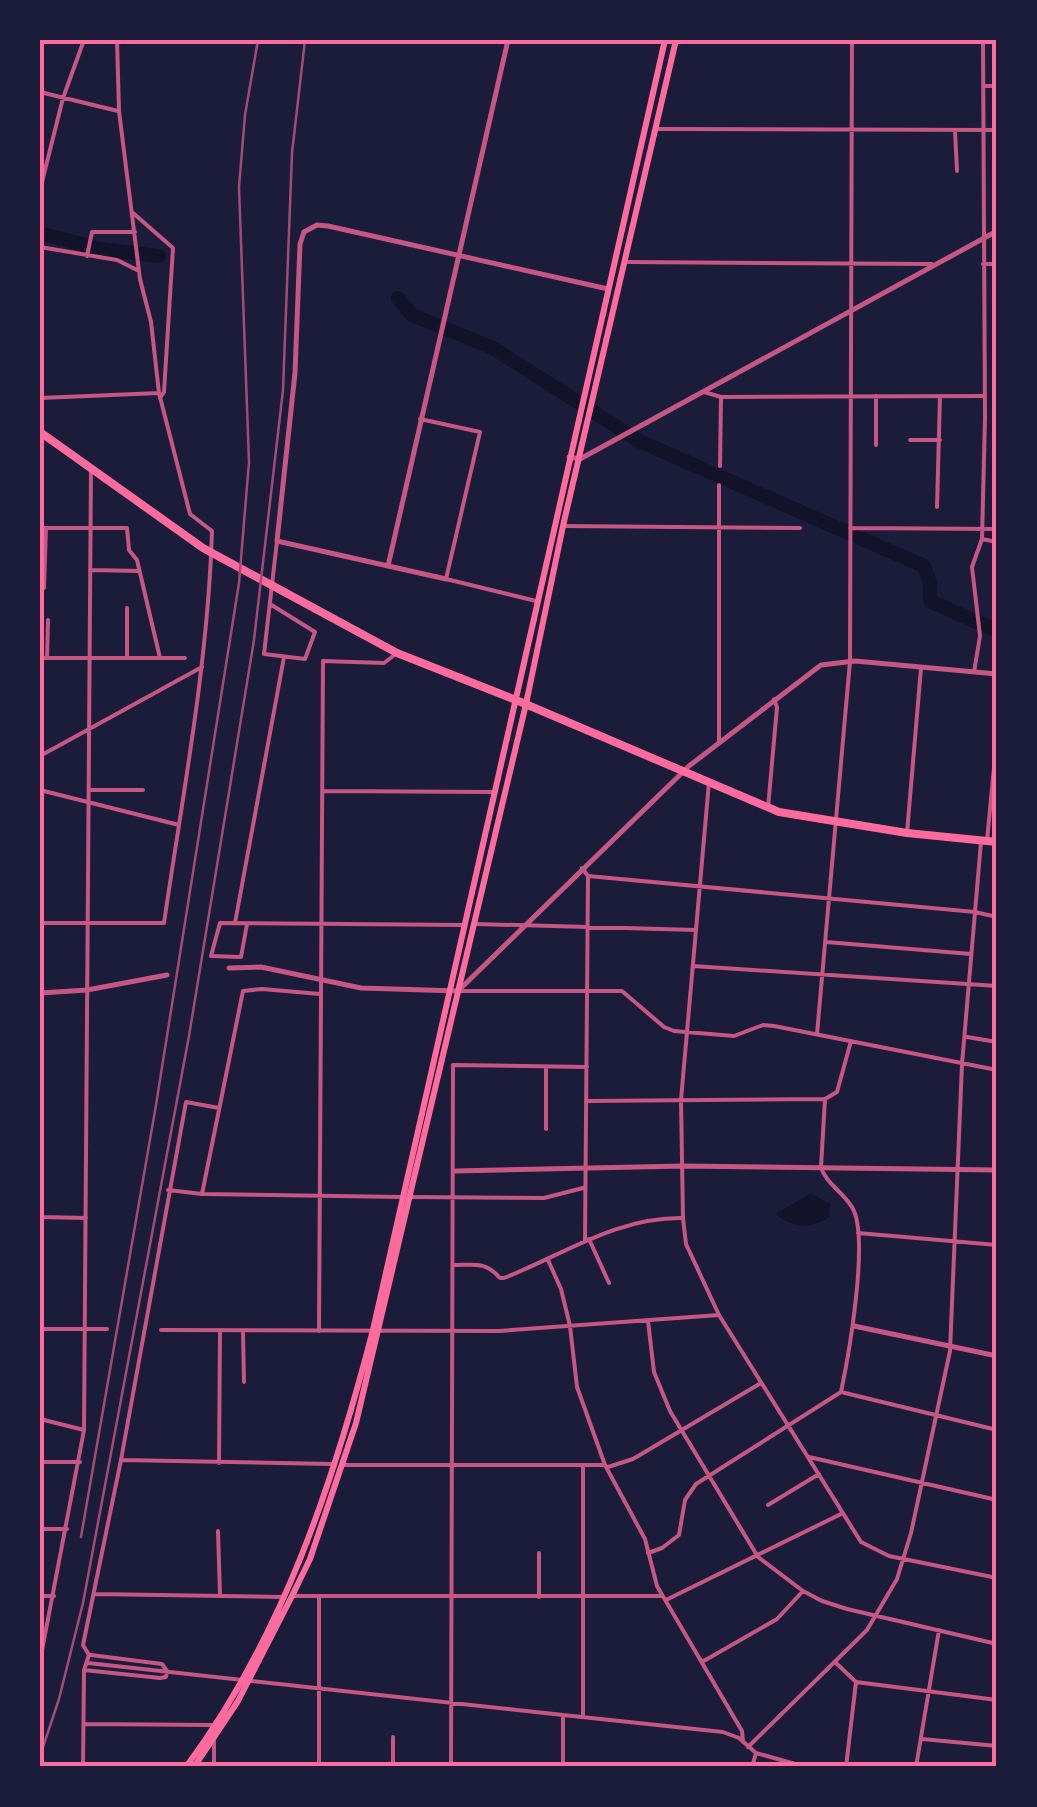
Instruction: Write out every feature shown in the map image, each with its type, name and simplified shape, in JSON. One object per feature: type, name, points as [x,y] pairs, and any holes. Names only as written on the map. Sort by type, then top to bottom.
[{"type":"highway","points":[[40,432],[202,548],[396,654],[521,702],[768,808],[805,819],[989,841]]},
{"type":"main road","points":[[521,702],[536,601],[665,40]]},
{"type":"main road","points":[[194,1767],[214,1738],[310,1560],[340,1464],[376,1330],[676,40]]},
{"type":"main road","points":[[186,1767],[246,1680]]},
{"type":"street","points":[[40,190],[63,98],[84,40]]},
{"type":"street","points":[[40,923],[164,923],[202,667],[212,531],[190,514],[160,396],[118,111],[117,40]]},
{"type":"street","points":[[388,566],[508,40]]},
{"type":"street","points":[[817,1034],[850,661],[852,40]]},
{"type":"street","points":[[974,673],[980,636],[972,568],[982,539],[984,418],[984,40]]},
{"type":"street","points":[[983,86],[997,86]]},
{"type":"street","points":[[40,92],[118,111]]},
{"type":"street","points":[[657,128],[997,130]]},
{"type":"street","points":[[955,130],[957,172]]},
{"type":"street","points":[[40,398],[160,396],[164,392],[174,252],[167,240],[133,212]]},
{"type":"street","points":[[270,604],[315,632],[305,659],[264,654],[295,373],[299,256],[304,232],[318,225],[328,226],[608,289]]},
{"type":"street","points":[[569,458],[580,460],[997,231]]},
{"type":"street","points":[[88,252],[92,232],[135,232]]},
{"type":"street","points":[[40,246],[88,252],[139,270]]},
{"type":"street","points":[[625,262],[937,264]]},
{"type":"street","points":[[983,264],[997,264]]},
{"type":"street","points":[[704,392],[721,397],[982,396]]},
{"type":"street","points":[[876,396],[876,444]]},
{"type":"street","points":[[937,506],[940,396]]},
{"type":"street","points":[[720,466],[721,397]]},
{"type":"street","points":[[984,418],[997,418]]},
{"type":"street","points":[[420,419],[480,432],[446,579]]},
{"type":"street","points":[[910,440],[940,440]]},
{"type":"street","points":[[40,1661],[84,1430],[91,468]]},
{"type":"street","points":[[719,485],[720,742]]},
{"type":"street","points":[[563,526],[800,528]]},
{"type":"street","points":[[44,588],[43,528],[127,528],[128,550],[140,570],[160,658]]},
{"type":"street","points":[[850,528],[997,529]]},
{"type":"street","points":[[982,539],[997,542]]},
{"type":"street","points":[[278,540],[536,601]]},
{"type":"street","points":[[90,570],[140,570]]},
{"type":"street","points":[[126,608],[127,658]]},
{"type":"street","points":[[48,620],[44,658],[185,658]]},
{"type":"street","points":[[319,1330],[323,661],[384,663],[396,654]]},
{"type":"street","points":[[235,923],[284,656]]},
{"type":"street","points":[[454,990],[682,772],[821,665],[850,661],[997,674]]},
{"type":"street","points":[[40,756],[202,667]]},
{"type":"street","points":[[907,833],[921,668]]},
{"type":"street","points":[[768,808],[777,706],[774,699]]},
{"type":"street","points":[[746,1744],[836,1663],[876,1617],[904,1559],[950,1346],[962,1064],[975,912],[989,841],[997,736]]},
{"type":"street","points":[[708,782],[682,1100],[683,1218],[693,1263],[719,1314],[856,1536],[867,1546],[904,1559],[997,1578]]},
{"type":"street","points":[[40,790],[178,825]]},
{"type":"street","points":[[89,790],[143,790]]},
{"type":"street","points":[[323,791],[499,792]]},
{"type":"street","points":[[582,868],[588,876],[584,1170],[587,1240],[609,1283]]},
{"type":"street","points":[[588,876],[997,917]]},
{"type":"street","points":[[248,924],[241,956],[211,956],[220,923],[588,925],[696,930]]},
{"type":"street","points":[[826,942],[971,954]]},
{"type":"street","points":[[693,966],[997,986]]},
{"type":"street","points":[[228,968],[261,967],[360,988],[622,991],[664,1027],[686,1034],[734,1036],[763,1025],[997,1070]]},
{"type":"street","points":[[40,992],[88,990],[167,975]]},
{"type":"street","points":[[202,1194],[243,991],[320,994]]},
{"type":"street","points":[[965,1036],[997,1042]]},
{"type":"street","points":[[586,1101],[825,1099],[837,1092],[851,1042]]},
{"type":"street","points":[[451,1767],[453,1066],[587,1067]]},
{"type":"street","points":[[546,1066],[546,1129]]},
{"type":"street","points":[[648,1553],[670,1544],[679,1535],[688,1493],[709,1475],[841,1392],[854,1326],[858,1234],[854,1211],[823,1176],[825,1099]]},
{"type":"street","points":[[84,1670],[166,1677],[162,1664],[89,1655],[82,1646],[121,1460],[186,1102],[219,1108]]},
{"type":"street","points":[[455,1170],[683,1166],[997,1170]]},
{"type":"street","points":[[168,1190],[321,1197],[544,1198],[584,1187]]},
{"type":"street","points":[[40,1206],[42,1217],[86,1218]]},
{"type":"street","points":[[452,1265],[486,1266],[504,1278],[638,1221],[683,1218]]},
{"type":"street","points":[[858,1234],[997,1245]]},
{"type":"street","points":[[548,1260],[561,1289],[570,1326],[577,1387],[606,1466],[645,1540],[657,1586],[746,1744]]},
{"type":"street","points":[[162,1330],[452,1331],[719,1314]]},
{"type":"street","points":[[648,1321],[654,1372],[682,1430],[758,1556],[802,1591],[847,1610],[997,1644]]},
{"type":"street","points":[[854,1326],[997,1356]]},
{"type":"street","points":[[40,1330],[108,1329]]},
{"type":"street","points":[[219,1462],[220,1330]]},
{"type":"street","points":[[244,1331],[244,1382]]},
{"type":"street","points":[[121,1460],[606,1466],[633,1459],[762,1383]]},
{"type":"street","points":[[841,1392],[997,1430]]},
{"type":"street","points":[[40,1418],[84,1430]]},
{"type":"street","points":[[808,1457],[997,1500]]},
{"type":"street","points":[[40,1462],[80,1462]]},
{"type":"street","points":[[583,1466],[583,1717]]},
{"type":"street","points":[[768,1505],[819,1474]]},
{"type":"street","points":[[94,1594],[665,1599],[842,1514]]},
{"type":"street","points":[[40,1529],[68,1529]]},
{"type":"street","points":[[218,1531],[220,1595]]},
{"type":"street","points":[[538,1552],[538,1597]]},
{"type":"street","points":[[702,1662],[777,1618],[802,1591]]},
{"type":"street","points":[[40,1596],[54,1596]]},
{"type":"street","points":[[318,1597],[318,1767]]},
{"type":"street","points":[[916,1767],[939,1630]]},
{"type":"street","points":[[83,1767],[84,1670],[89,1655]]},
{"type":"street","points":[[88,1663],[723,1732],[756,1753],[806,1767]]},
{"type":"street","points":[[836,1663],[856,1682],[997,1700]]},
{"type":"street","points":[[846,1767],[856,1682]]},
{"type":"street","points":[[563,1715],[563,1767]]},
{"type":"street","points":[[84,1724],[214,1724]]},
{"type":"street","points":[[393,1737],[393,1767]]},
{"type":"street","points":[[214,1738],[214,1767]]},
{"type":"street","points":[[921,1739],[997,1746]]},
{"type":"street","points":[[752,1767],[756,1753]]},
{"type":"shaded area","points":[[811,1193],[830,1204],[829,1217],[816,1224],[802,1225],[776,1214]]},
{"type":"waterway","points":[[40,233],[100,249],[159,256]]},
{"type":"waterway","points":[[398,298],[412,315],[493,348],[639,441],[924,566],[930,583],[930,601],[997,631]]},
{"type":"railway","points":[[81,1537],[156,1105],[239,583],[249,462],[239,187],[245,115],[258,40]]},
{"type":"railway","points":[[40,1756],[83,1603],[189,1036],[254,640],[283,390],[292,153],[305,40]]}]
